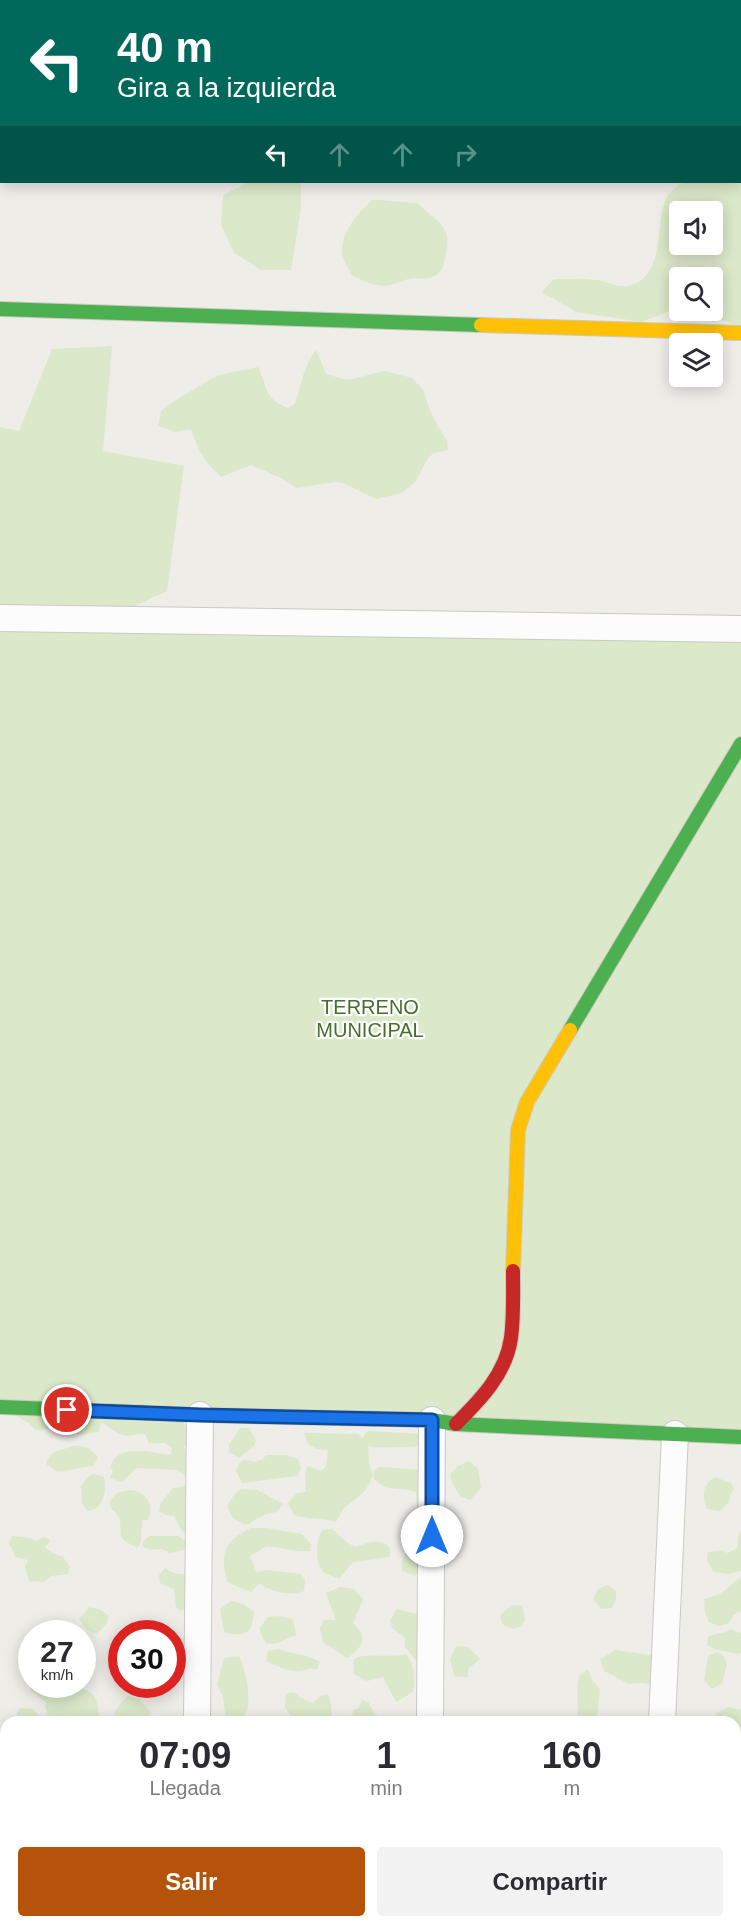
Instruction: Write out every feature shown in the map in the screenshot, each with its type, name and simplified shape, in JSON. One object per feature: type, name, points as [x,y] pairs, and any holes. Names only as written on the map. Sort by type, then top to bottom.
[{"type":"street","points":[[0,309],[741,333]]},
{"type":"street","points":[[0,618],[741,629]]},
{"type":"street","points":[[444,1422],[482,1398],[501,1370],[511,1339],[518,1130],[527,1102],[741,744]]},
{"type":"street","points":[[0,1407],[444,1422],[741,1437]]},
{"type":"street","points":[[197,1716],[200,1415]]},
{"type":"street","points":[[430,1716],[444,1422]]},
{"type":"street","points":[[662,1716],[675,1434]]},
{"type":"green space","points":[[247,183],[301,183],[301,207],[291,270],[261,270],[234,253],[221,225],[223,195]]},
{"type":"green space","points":[[682,183],[741,183],[741,327],[723,320],[723,267],[669,267],[669,311],[642,322],[576,312],[542,292],[554,279],[591,279],[624,286],[640,281],[649,272],[654,261],[667,197],[672,190]]},
{"type":"green space","points":[[373,200],[417,203],[442,226],[446,232],[447,248],[438,274],[429,278],[407,279],[386,286],[351,275],[342,253],[344,238],[356,216]]},
{"type":"green space","name":"TERRENO MUNICIPAL","points":[[112,346],[103,451],[184,466],[167,591],[90,627],[741,630],[741,1435],[183,1420],[191,1440],[184,1447],[189,1458],[190,1479],[176,1470],[137,1468],[122,1482],[110,1478],[113,1471],[110,1467],[120,1454],[145,1451],[170,1455],[172,1448],[165,1443],[149,1443],[145,1434],[129,1436],[121,1434],[101,1422],[99,1432],[79,1435],[55,1427],[34,1429],[30,1424],[0,1406],[0,427],[19,431],[52,349]]},
{"type":"green space","points":[[316,350],[326,374],[352,379],[385,371],[412,378],[423,390],[438,427],[447,440],[448,450],[433,453],[415,482],[402,493],[376,499],[343,483],[335,482],[297,488],[251,465],[221,477],[202,455],[191,429],[175,432],[158,426],[161,411],[211,379],[219,375],[258,367],[268,392],[275,401],[288,408],[295,404],[306,369]]},
{"type":"green space","points":[[240,1428],[249,1428],[256,1441],[254,1446],[239,1458],[229,1452],[229,1445]]},
{"type":"green space","points":[[367,1431],[423,1434],[420,1447],[368,1446],[369,1463],[373,1475],[364,1492],[344,1508],[336,1522],[294,1515],[288,1503],[297,1493],[306,1492],[307,1466],[321,1471],[326,1466],[328,1450],[317,1449],[308,1444],[304,1433],[358,1434],[363,1438]]},
{"type":"green space","points":[[81,1446],[93,1452],[98,1458],[93,1466],[58,1472],[46,1464],[56,1451]]},
{"type":"green space","points":[[267,1455],[286,1455],[298,1459],[301,1468],[297,1476],[242,1483],[236,1471],[239,1463],[245,1459],[257,1462]]},
{"type":"green space","points":[[469,1461],[478,1469],[481,1488],[470,1500],[460,1496],[452,1483],[450,1474],[458,1466]]},
{"type":"green space","points":[[379,1467],[420,1470],[444,1482],[441,1498],[421,1515],[417,1509],[416,1492],[385,1487],[374,1479],[374,1471]]},
{"type":"green space","points":[[90,1475],[104,1477],[105,1488],[101,1503],[98,1507],[88,1511],[82,1503],[81,1486]]},
{"type":"green space","points":[[715,1477],[731,1483],[734,1489],[729,1502],[720,1511],[707,1509],[704,1500],[705,1487]]},
{"type":"green space","points":[[186,1486],[192,1504],[189,1530],[182,1532],[174,1516],[159,1511],[161,1503],[173,1488]]},
{"type":"green space","points":[[241,1489],[257,1490],[283,1504],[277,1512],[266,1514],[246,1525],[233,1518],[227,1506]]},
{"type":"green space","points":[[130,1490],[145,1496],[150,1508],[148,1520],[142,1520],[141,1542],[137,1548],[121,1537],[119,1518],[111,1509],[110,1501],[117,1493]]},
{"type":"green space","points":[[251,1528],[302,1534],[311,1544],[310,1551],[267,1546],[250,1556],[257,1574],[267,1570],[301,1574],[305,1580],[304,1591],[281,1593],[260,1583],[251,1592],[227,1582],[224,1563],[226,1549],[235,1538]]},
{"type":"green space","points":[[332,1529],[355,1547],[373,1542],[382,1543],[390,1548],[390,1557],[353,1562],[339,1579],[325,1573],[319,1564],[317,1546],[322,1530]]},
{"type":"green space","points":[[741,1531],[741,1571],[729,1574],[714,1572],[707,1561],[708,1552],[728,1553],[737,1548]]},
{"type":"green space","points":[[12,1536],[36,1541],[43,1537],[49,1539],[50,1542],[45,1547],[63,1557],[70,1567],[68,1574],[51,1576],[43,1582],[29,1581],[25,1567],[28,1560],[15,1557],[9,1544]]},
{"type":"green space","points":[[150,1536],[178,1536],[188,1543],[183,1550],[170,1553],[162,1549],[154,1550],[142,1546],[144,1540]]},
{"type":"green space","points":[[414,1549],[423,1553],[420,1569],[415,1576],[402,1571],[402,1560]]},
{"type":"green space","points":[[165,1568],[174,1573],[191,1575],[188,1609],[181,1611],[176,1607],[174,1589],[160,1583],[159,1575]]},
{"type":"green space","points":[[741,1578],[741,1611],[733,1615],[729,1623],[719,1626],[709,1622],[705,1613],[704,1599],[722,1593]]},
{"type":"green space","points":[[607,1585],[616,1591],[616,1600],[612,1608],[601,1609],[593,1599],[598,1589]]},
{"type":"green space","points":[[340,1587],[354,1589],[363,1599],[353,1623],[361,1633],[362,1642],[357,1650],[347,1658],[323,1642],[320,1628],[324,1620],[336,1620],[326,1593]]},
{"type":"green space","points":[[231,1601],[243,1604],[254,1612],[252,1625],[243,1634],[225,1633],[220,1609]]},
{"type":"green space","points":[[512,1605],[522,1606],[525,1619],[522,1626],[513,1629],[502,1624],[500,1615]]},
{"type":"green space","points":[[89,1607],[101,1610],[109,1616],[106,1625],[96,1634],[96,1620],[79,1619]]},
{"type":"green space","points":[[397,1609],[421,1615],[421,1666],[405,1647],[405,1638],[392,1628],[390,1620]]},
{"type":"green space","points":[[268,1617],[293,1619],[296,1635],[277,1643],[266,1644],[259,1629]]},
{"type":"green space","points":[[731,1629],[741,1633],[741,1652],[738,1654],[714,1649],[707,1645],[708,1637]]},
{"type":"green space","points":[[186,1645],[190,1673],[186,1671]]},
{"type":"green space","points":[[456,1646],[468,1647],[480,1659],[468,1669],[468,1677],[455,1677],[450,1660]]},
{"type":"green space","points":[[279,1649],[315,1659],[320,1662],[317,1670],[290,1670],[266,1661],[268,1651]]},
{"type":"green space","points":[[616,1650],[655,1656],[655,1685],[629,1684],[604,1671],[600,1659]]},
{"type":"green space","points":[[717,1652],[724,1656],[727,1664],[722,1683],[712,1689],[704,1680],[708,1656]]},
{"type":"green space","points":[[406,1654],[414,1672],[413,1692],[396,1702],[383,1677],[367,1681],[354,1674],[353,1660],[358,1657]]},
{"type":"green space","points":[[239,1656],[244,1669],[248,1686],[248,1703],[247,1710],[242,1716],[225,1716],[223,1697],[217,1685],[224,1658]]},
{"type":"green space","points":[[588,1669],[592,1680],[600,1689],[597,1716],[578,1716],[579,1676]]},
{"type":"green space","points":[[294,1692],[313,1703],[322,1695],[328,1694],[332,1716],[291,1716],[285,1707],[286,1694]]},
{"type":"green space","points":[[41,1698],[95,1698],[99,1716],[44,1716],[48,1715],[46,1702]]},
{"type":"green space","points":[[126,1698],[139,1699],[150,1711],[149,1716],[114,1716]]},
{"type":"green space","points":[[362,1700],[369,1703],[377,1716],[352,1716],[353,1710],[359,1708]]},
{"type":"green space","points":[[729,1707],[741,1710],[741,1716],[716,1716],[716,1713]]},
{"type":"green space","points":[[20,1708],[33,1709],[39,1716],[17,1716]]},
{"type":"traffic: fast","points":[[0,309],[481,325]]},
{"type":"traffic: fast","points":[[570,1030],[741,744]]},
{"type":"traffic: fast","points":[[0,1407],[200,1415],[432,1420],[456,1424],[741,1437]]},
{"type":"traffic: slow","points":[[481,325],[741,333]]},
{"type":"traffic: slow","points":[[513,1271],[518,1130],[527,1102],[570,1030]]},
{"type":"traffic: jam","points":[[456,1424],[491,1386],[504,1363],[512,1330],[513,1271]]},
{"type":"route","points":[[67,1410],[432,1420],[432,1536]]}]
